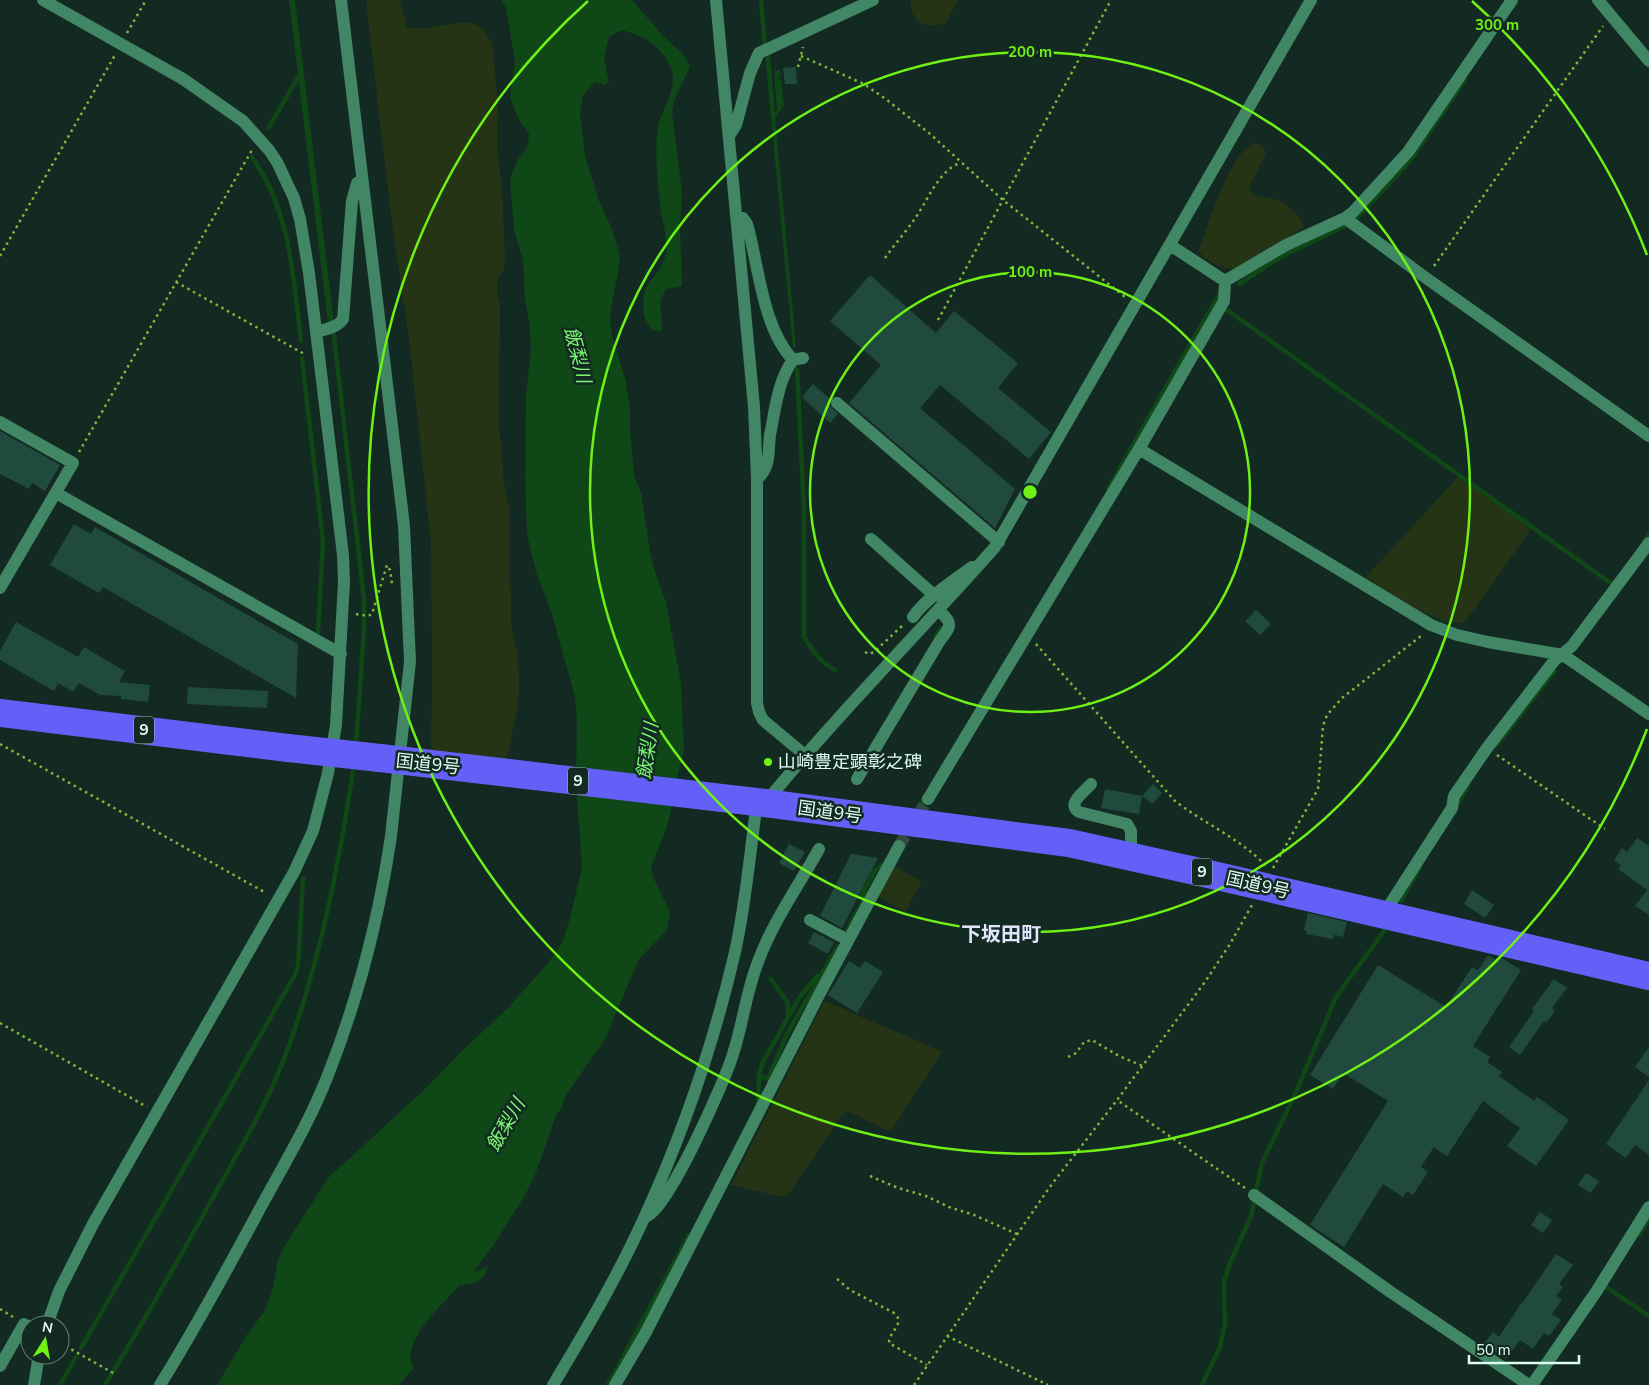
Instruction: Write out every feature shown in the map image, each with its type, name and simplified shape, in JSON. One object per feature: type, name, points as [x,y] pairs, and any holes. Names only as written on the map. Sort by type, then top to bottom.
[{"type":"highway","name":"国道9号","points":[[0,713],[757,802],[1019,836],[1131,856],[1649,976]]},
{"type":"street","points":[[43,0],[183,79],[224,106],[243,121],[269,150],[286,179],[300,219],[310,273],[343,555],[344,582],[336,725],[319,813],[306,849],[74,1261],[51,1315]]},
{"type":"street","points":[[160,1385],[218,1285],[296,1142],[328,1074],[362,971],[387,862],[396,760],[410,662],[404,536],[341,0]]},
{"type":"street","points":[[716,0],[754,407],[758,479],[757,703],[763,720],[805,755]]},
{"type":"street","points":[[729,136],[736,125],[750,73],[759,53],[874,0]]},
{"type":"street","points":[[553,1385],[594,1316],[645,1217],[690,1104],[720,1012],[736,950],[757,802],[805,755],[939,611],[999,542],[1134,304],[1170,246],[1311,0]]},
{"type":"street","points":[[1226,282],[1286,244],[1345,218],[1353,212],[1408,152],[1512,0]]},
{"type":"street","points":[[1598,0],[1649,61]]},
{"type":"street","points":[[316,332],[336,326],[343,319],[352,202],[356,182],[362,179]]},
{"type":"street","points":[[737,216],[743,218],[747,224],[775,334],[785,352],[798,359],[785,373],[770,435],[766,467],[758,479]]},
{"type":"street","points":[[1345,218],[1426,278],[1649,436]]},
{"type":"street","points":[[1170,246],[1226,282]]},
{"type":"street","points":[[928,799],[1139,449],[1224,301],[1226,282]]},
{"type":"street","points":[[837,403],[999,542]]},
{"type":"street","points":[[0,422],[73,463],[0,588]]},
{"type":"street","points":[[1139,449],[1431,625],[1457,635],[1563,655],[1649,714]]},
{"type":"street","points":[[56,493],[341,654]]},
{"type":"street","points":[[871,539],[934,596]]},
{"type":"street","points":[[1383,915],[1452,808],[1454,796],[1487,748],[1554,662],[1572,646],[1645,556],[1649,543]]},
{"type":"street","points":[[912,617],[918,609],[955,578],[986,558]]},
{"type":"street","points":[[857,779],[948,630],[950,625],[948,619],[939,611]]},
{"type":"street","points":[[1091,784],[1076,800],[1074,808],[1080,812],[1127,824],[1131,831],[1131,856]]},
{"type":"street","points":[[615,1385],[645,1334],[844,938],[899,846]]},
{"type":"street","points":[[645,1217],[651,1215],[663,1201],[682,1168],[720,1088],[734,1051],[758,961],[770,935],[819,849]]},
{"type":"street","points":[[810,920],[844,938]]},
{"type":"street","points":[[1256,1196],[1392,1293],[1531,1385],[1596,1292],[1649,1207]]},
{"type":"street","points":[[0,1366],[20,1331]]},
{"type":"street","points":[[34,1385],[37,1365]]},
{"type":"path","points":[[0,256],[146,0]]},
{"type":"path","points":[[938,320],[1111,0]]},
{"type":"path","points":[[1426,278],[1610,15]]},
{"type":"path","points":[[798,67],[805,41]]},
{"type":"path","points":[[801,56],[864,84],[929,133],[1003,200],[1134,304]]},
{"type":"path","points":[[73,463],[248,156]]},
{"type":"path","points":[[885,258],[914,220],[943,176],[960,163]]},
{"type":"path","points":[[176,282],[302,353],[319,357]]},
{"type":"path","points":[[357,614],[368,616],[372,614],[387,565],[390,570],[392,589]]},
{"type":"path","points":[[865,652],[869,654],[874,652],[912,617]]},
{"type":"path","points":[[1027,635],[1163,789],[1191,813],[1234,839],[1257,856],[1271,871],[1318,788],[1323,726],[1327,715],[1342,698],[1427,631],[1431,625]]},
{"type":"path","points":[[0,744],[279,900]]},
{"type":"path","points":[[1487,748],[1605,829]]},
{"type":"path","points":[[914,1385],[1049,1188],[1205,982],[1230,944],[1262,886]]},
{"type":"path","points":[[0,1023],[158,1113]]},
{"type":"path","points":[[1068,1057],[1076,1053],[1084,1042],[1092,1040],[1119,1056],[1143,1066]]},
{"type":"path","points":[[1117,1100],[1256,1196]]},
{"type":"path","points":[[870,1176],[898,1188],[926,1196],[1018,1234]]},
{"type":"path","points":[[837,1279],[850,1290],[896,1314],[899,1324],[890,1336],[889,1343],[927,1365]]},
{"type":"path","points":[[947,1336],[1048,1385]]},
{"type":"path","points":[[70,1349],[115,1374]]},
{"type":"shaded area","points":[[366,0],[400,0],[408,28],[429,28],[464,22],[482,28],[492,43],[498,105],[497,148],[502,190],[505,257],[504,270],[498,278],[497,296],[500,302],[499,423],[504,482],[509,509],[511,623],[518,659],[519,685],[517,712],[504,769],[431,761],[431,542],[409,339],[390,208]]},
{"type":"shaded area","points":[[910,0],[958,0],[946,23],[925,25],[916,20],[913,15]]},
{"type":"shaded area","points":[[1253,143],[1262,145],[1266,152],[1249,189],[1258,196],[1274,199],[1292,209],[1304,225],[1303,228],[1235,268],[1226,268],[1205,258],[1199,251],[1220,192],[1235,162]]},
{"type":"shaded area","points":[[1460,477],[1530,529],[1465,622],[1456,623],[1431,616],[1368,579],[1367,576],[1457,478]]},
{"type":"shaded area","points":[[893,865],[922,882],[905,912],[876,895]]},
{"type":"shaded area","points":[[824,1002],[941,1051],[941,1054],[892,1129],[886,1130],[850,1112],[843,1114],[788,1195],[783,1197],[731,1185]]},
{"type":"water","points":[[289,0],[295,0],[334,323],[328,324]]},
{"type":"water","name":"飯梨川","points":[[501,0],[632,0],[664,37],[683,54],[690,66],[677,94],[672,112],[682,192],[680,228],[682,286],[667,289],[663,295],[660,304],[661,331],[653,331],[646,321],[644,315],[644,294],[646,288],[661,267],[666,252],[666,235],[658,188],[656,144],[658,126],[672,84],[673,77],[669,63],[659,50],[645,39],[621,30],[609,37],[604,58],[609,82],[605,85],[595,82],[583,95],[580,113],[585,156],[599,201],[612,229],[620,256],[610,314],[612,336],[626,382],[630,409],[634,475],[641,493],[654,569],[666,602],[681,683],[684,749],[674,791],[576,780],[577,722],[575,697],[551,611],[536,572],[527,534],[525,476],[526,397],[531,347],[529,320],[525,301],[523,259],[514,231],[510,180],[517,161],[528,146],[529,134],[518,118],[510,98],[515,61],[506,8]]},
{"type":"water","points":[[765,52],[770,54],[775,113],[777,110],[774,71],[780,70],[781,77],[778,77],[781,80],[784,106],[775,117],[796,347],[793,348]]},
{"type":"water","name":"飯梨川","points":[[576,783],[674,795],[667,827],[651,867],[654,879],[670,912],[667,930],[639,959],[605,1039],[566,1095],[560,1111],[557,1113],[535,1175],[524,1197],[493,1246],[474,1271],[476,1272],[488,1265],[487,1270],[478,1281],[460,1285],[425,1324],[417,1335],[412,1347],[411,1358],[414,1368],[399,1385],[217,1385],[248,1333],[264,1312],[272,1292],[278,1260],[284,1247],[328,1178],[423,1091],[508,1008],[548,963],[562,943],[582,867]]},
{"type":"building","points":[[796,67],[797,84],[785,84],[783,68]]},
{"type":"building","points":[[870,275],[936,333],[954,311],[1018,363],[998,388],[1051,432],[1029,459],[940,385],[920,408],[1015,489],[995,528],[849,403],[881,365],[830,321]]},
{"type":"building","points":[[813,384],[830,399],[830,406],[838,414],[830,423],[802,397]]},
{"type":"building","points":[[0,431],[60,465],[45,491],[32,483],[29,489],[0,474]]},
{"type":"building","points":[[74,524],[91,534],[95,527],[298,644],[296,698],[103,587],[99,593],[50,565]]},
{"type":"building","points":[[1256,610],[1271,624],[1260,635],[1245,621]]},
{"type":"building","points":[[16,622],[78,657],[84,647],[125,671],[119,682],[150,685],[148,702],[121,699],[121,696],[100,695],[79,683],[73,692],[58,683],[54,691],[0,660],[0,651]]},
{"type":"building","points":[[188,687],[268,691],[267,708],[187,704]]},
{"type":"building","points":[[1153,784],[1162,793],[1152,804],[1142,796]]},
{"type":"building","points":[[1105,789],[1142,796],[1139,814],[1101,808]]},
{"type":"building","points":[[1637,838],[1649,846],[1649,915],[1635,906],[1647,890],[1618,869],[1621,865],[1614,860],[1622,848],[1627,852]]},
{"type":"building","points":[[789,844],[805,852],[794,871],[779,863]]},
{"type":"building","points":[[851,854],[878,858],[842,928],[820,916]]},
{"type":"building","points":[[1472,890],[1494,905],[1485,918],[1464,904]]},
{"type":"building","points":[[1308,913],[1347,922],[1343,937],[1334,935],[1333,939],[1306,934],[1307,931],[1304,930]]},
{"type":"building","points":[[814,932],[834,942],[828,954],[808,943]]},
{"type":"building","points":[[1488,955],[1498,961],[1502,958],[1521,970],[1473,1046],[1490,1057],[1487,1062],[1502,1072],[1499,1076],[1534,1101],[1537,1097],[1569,1120],[1536,1166],[1507,1146],[1520,1128],[1483,1101],[1447,1156],[1434,1147],[1421,1167],[1428,1172],[1413,1195],[1407,1191],[1403,1197],[1383,1184],[1344,1247],[1310,1225],[1388,1101],[1343,1073],[1333,1089],[1310,1075],[1378,965],[1446,1007],[1472,967],[1478,970]]},
{"type":"building","points":[[849,961],[860,968],[865,961],[883,972],[857,1013],[828,995]]},
{"type":"building","points":[[1554,979],[1567,988],[1552,1008],[1555,1011],[1546,1023],[1544,1021],[1520,1055],[1509,1047],[1534,1011],[1532,1009]]},
{"type":"building","points":[[1649,1047],[1649,1077],[1635,1067]]},
{"type":"building","points":[[1649,1080],[1649,1155],[1635,1145],[1626,1158],[1606,1144]]},
{"type":"building","points":[[1586,1173],[1599,1181],[1591,1193],[1578,1185]]},
{"type":"building","points":[[1540,1212],[1552,1220],[1543,1233],[1531,1225]]},
{"type":"building","points":[[1556,1254],[1573,1265],[1559,1284],[1563,1287],[1556,1296],[1562,1300],[1552,1314],[1561,1320],[1549,1336],[1544,1333],[1533,1349],[1520,1340],[1506,1359],[1484,1344],[1493,1332],[1499,1337]]},
{"type":"waterway","points":[[761,0],[765,46]]},
{"type":"waterway","points":[[269,127],[299,76]]},
{"type":"waterway","points":[[1355,220],[1410,161],[1465,80]]},
{"type":"waterway","points":[[252,157],[265,178],[283,222],[292,269],[301,341]]},
{"type":"waterway","points":[[1239,284],[1282,256],[1347,225]]},
{"type":"waterway","points":[[1108,489],[1220,294]]},
{"type":"waterway","points":[[1227,310],[1612,584]]},
{"type":"waterway","points":[[333,328],[364,599],[364,628],[356,746]]},
{"type":"waterway","points":[[302,358],[323,541],[318,632]]},
{"type":"waterway","points":[[797,369],[804,508],[804,637],[821,660],[835,670]]},
{"type":"waterway","points":[[1644,541],[1649,534]]},
{"type":"waterway","points":[[936,636],[941,628]]},
{"type":"waterway","points":[[1497,745],[1554,672]]},
{"type":"waterway","points":[[105,1385],[162,1289],[247,1137],[283,1062],[312,975],[321,940],[343,835],[354,764]]},
{"type":"waterway","points":[[1458,803],[1468,786]]},
{"type":"waterway","points":[[914,813],[925,797]]},
{"type":"waterway","points":[[895,845],[904,830]]},
{"type":"waterway","points":[[862,895],[875,870],[882,865]]},
{"type":"waterway","points":[[1401,901],[1420,868]]},
{"type":"waterway","points":[[81,1348],[296,973],[303,878]]},
{"type":"waterway","points":[[843,937],[867,893]]},
{"type":"waterway","points":[[1202,1385],[1220,1347],[1225,1324],[1224,1282],[1230,1263],[1251,1216],[1262,1163],[1297,1090],[1336,997],[1384,931]]},
{"type":"waterway","points":[[759,1075],[768,1079],[787,1034],[838,946]]},
{"type":"waterway","points":[[758,1104],[759,1075],[763,1062],[799,998],[817,976]]},
{"type":"waterway","points":[[771,979],[788,1003],[787,1019]]},
{"type":"waterway","points":[[1639,1235],[1649,1219]]},
{"type":"waterway","points":[[608,1385],[689,1235]]},
{"type":"waterway","points":[[1606,1287],[1649,1316]]},
{"type":"waterway","points":[[60,1385],[76,1357]]},
{"type":"tunnel","points":[[899,846],[928,799]]},
{"type":"place","name":"山崎豊定顕彰之碑","points":[[768,762]]},
{"type":"district","name":"下坂田町","points":[[1001,934]]}]
